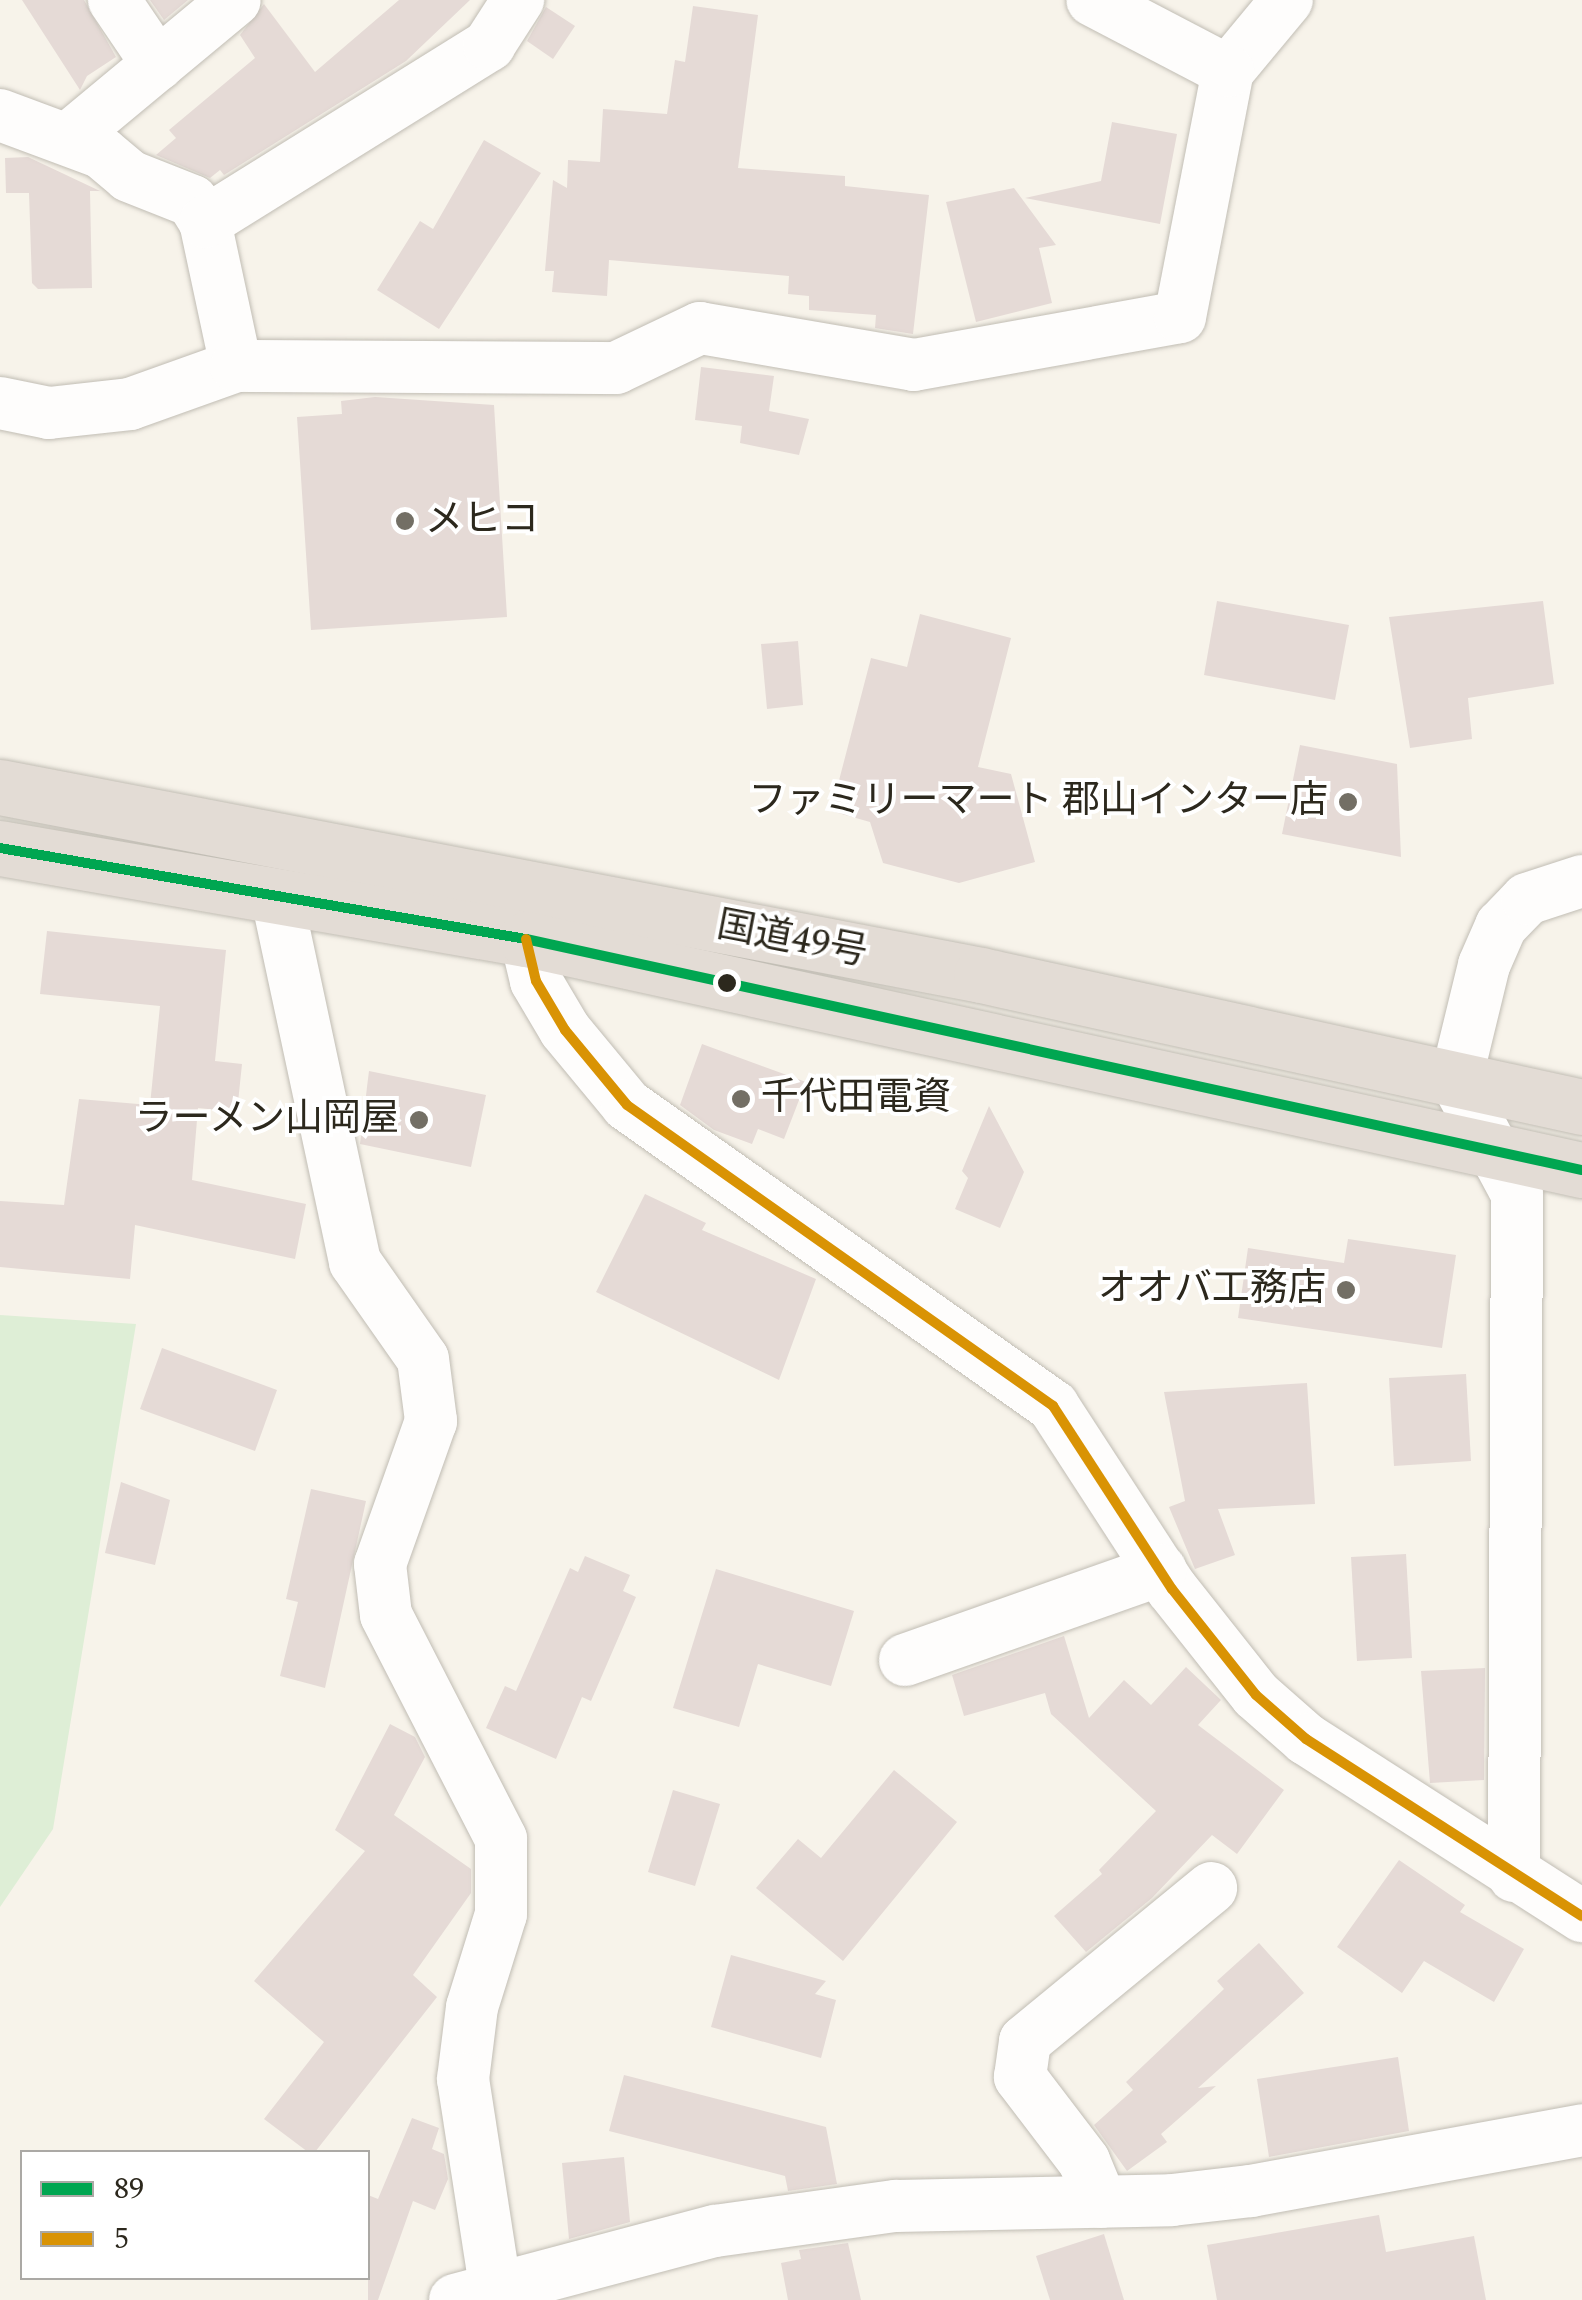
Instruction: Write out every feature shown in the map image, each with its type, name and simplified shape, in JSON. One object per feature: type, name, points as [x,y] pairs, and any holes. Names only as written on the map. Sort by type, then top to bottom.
[{"type":"highway","name":"国道49号","points":[[0,787],[982,975],[1582,1107]]},
{"type":"highway","name":"国道49号","points":[[0,848],[526,939],[1582,1170]]},
{"type":"street","points":[[114,0],[158,65]]},
{"type":"street","points":[[70,137],[235,0]]},
{"type":"street","points":[[205,222],[489,44],[518,0]]},
{"type":"street","points":[[1092,0],[1228,71]]},
{"type":"street","points":[[0,403],[50,413],[130,404],[236,366],[616,368],[700,328],[914,365],[1180,317],[1228,71],[1288,0]]},
{"type":"street","points":[[0,115],[70,137],[130,176],[192,202],[205,222],[236,366]]},
{"type":"street","points":[[1514,1876],[1517,1194],[1456,1080],[1484,964],[1501,926],[1527,900],[1582,881]]},
{"type":"street","points":[[278,898],[354,1262],[422,1359],[431,1421],[380,1564],[386,1615],[501,1839],[501,1914],[472,2008],[463,2079],[475,2296],[715,2231],[896,2206],[1102,2202],[1251,2191],[1582,2130]]},
{"type":"street","points":[[526,939],[536,981],[564,1030],[626,1105],[1053,1406],[1161,1570],[1256,1695],[1306,1740],[1582,1916]]},
{"type":"street","points":[[906,1660],[1161,1570]]},
{"type":"street","points":[[1102,2202],[1084,2161],[1020,2078],[1024,2041],[1211,1888]]},
{"type":"green space","points":[[0,1315],[136,1324],[53,1829],[0,1907]]},
{"type":"building","points":[[22,0],[84,0],[116,57],[87,76],[80,90]]},
{"type":"building","points":[[150,0],[188,0],[164,20]]},
{"type":"building","points":[[399,0],[470,0],[406,61],[224,175],[220,170],[210,178],[156,155],[176,138],[169,130],[255,58],[240,35],[264,4],[315,72]]},
{"type":"building","points":[[693,6],[758,15],[738,168],[845,176],[845,186],[929,195],[913,334],[875,328],[876,315],[809,310],[809,296],[788,294],[789,276],[609,260],[607,296],[552,292],[554,271],[545,271],[553,180],[567,188],[568,160],[600,162],[603,109],[667,114],[675,60],[685,62]]},
{"type":"building","points":[[546,7],[575,26],[553,59],[527,41]]},
{"type":"building","points":[[1112,122],[1177,134],[1160,224],[1025,198],[1101,181]]},
{"type":"building","points":[[484,140],[541,173],[439,329],[377,290],[420,221],[433,229]]},
{"type":"building","points":[[28,157],[100,191],[90,191],[92,288],[38,289],[32,283],[29,193],[6,193],[5,158]]},
{"type":"building","points":[[1014,188],[1056,245],[1039,248],[1052,303],[976,322],[946,202]]},
{"type":"building","points":[[701,367],[774,376],[769,411],[809,419],[799,455],[740,443],[742,426],[695,420]]},
{"type":"building","points":[[375,397],[494,405],[507,617],[311,630],[297,417],[342,414],[341,401]]},
{"type":"building","points":[[1217,601],[1349,625],[1335,700],[1204,675]]},
{"type":"building","points":[[1543,601],[1554,684],[1468,698],[1472,739],[1410,748],[1389,617]]},
{"type":"building","points":[[920,614],[1011,638],[978,767],[1011,774],[1035,862],[959,883],[883,863],[870,822],[831,811],[871,658],[907,667]]},
{"type":"building","points":[[798,641],[803,705],[767,709],[761,644]]},
{"type":"building","points":[[1300,745],[1397,764],[1401,857],[1282,834]]},
{"type":"building","points":[[47,931],[226,950],[215,1061],[242,1064],[237,1112],[198,1108],[192,1180],[306,1204],[295,1259],[135,1225],[130,1279],[0,1267],[0,1201],[64,1205],[79,1099],[150,1105],[160,1006],[40,994]]},
{"type":"building","name":"千代田電資","points":[[702,1044],[806,1082],[784,1139],[758,1129],[752,1144],[714,1130],[680,1105]]},
{"type":"building","points":[[369,1071],[486,1095],[471,1167],[360,1144]]},
{"type":"building","points":[[989,1106],[1024,1172],[1000,1228],[955,1209],[968,1178],[962,1171]]},
{"type":"building","points":[[645,1194],[706,1223],[702,1230],[816,1279],[779,1380],[596,1292]]},
{"type":"building","name":"オオバ工務店","points":[[1348,1239],[1456,1255],[1442,1348],[1238,1318],[1248,1248],[1344,1263]]},
{"type":"building","points":[[162,1348],[277,1390],[255,1451],[140,1409]]},
{"type":"building","points":[[1466,1374],[1471,1461],[1394,1466],[1389,1378]]},
{"type":"building","points":[[1307,1383],[1315,1504],[1218,1509],[1235,1555],[1195,1569],[1169,1507],[1185,1501],[1164,1392]]},
{"type":"building","points":[[121,1482],[170,1500],[155,1565],[105,1553]]},
{"type":"building","points":[[311,1489],[366,1501],[325,1688],[280,1676],[298,1602],[286,1599]]},
{"type":"building","points":[[1406,1554],[1412,1658],[1357,1661],[1351,1557]]},
{"type":"building","points":[[585,1556],[630,1575],[623,1591],[636,1597],[591,1701],[582,1697],[556,1759],[486,1728],[505,1686],[516,1691],[570,1568],[578,1572]]},
{"type":"building","points":[[716,1569],[854,1611],[831,1686],[758,1664],[739,1727],[673,1708]]},
{"type":"building","points":[[1064,1636],[1089,1718],[1124,1680],[1151,1705],[1186,1667],[1221,1700],[1198,1725],[1284,1790],[1237,1854],[1212,1835],[1152,1898],[1086,1952],[1054,1916],[1102,1874],[1099,1870],[1156,1811],[1051,1714],[1045,1693],[964,1716],[952,1675]]},
{"type":"building","points":[[1485,1668],[1484,1780],[1430,1783],[1421,1671]]},
{"type":"building","points":[[390,1724],[415,1737],[425,1757],[394,1815],[471,1869],[471,1893],[413,1975],[437,1997],[317,2150],[305,2150],[264,2119],[324,2042],[254,1981],[365,1851],[335,1830]]},
{"type":"building","points":[[894,1770],[957,1822],[843,1961],[756,1888],[798,1839],[821,1858]]},
{"type":"building","points":[[673,1790],[720,1804],[695,1886],[648,1872]]},
{"type":"building","points":[[1399,1860],[1465,1905],[1460,1912],[1524,1949],[1494,2002],[1424,1961],[1402,1993],[1337,1947]]},
{"type":"building","points":[[1259,1943],[1304,1993],[1198,2088],[1216,2086],[1161,2134],[1167,2142],[1127,2171],[1094,2125],[1133,2090],[1126,2082],[1224,1989],[1217,1981]]},
{"type":"building","points":[[731,1955],[826,1981],[815,1994],[836,2000],[821,2058],[711,2027]]},
{"type":"building","points":[[1398,2057],[1409,2131],[1269,2157],[1257,2079]]},
{"type":"building","points":[[624,2075],[826,2127],[837,2184],[788,2191],[785,2176],[609,2131]]},
{"type":"building","points":[[412,2118],[439,2128],[432,2149],[444,2154],[448,2179],[435,2210],[413,2201],[378,2300],[368,2300],[370,2196],[378,2199]]},
{"type":"building","points":[[624,2157],[630,2222],[569,2239],[562,2163]]},
{"type":"building","points":[[1379,2215],[1386,2252],[1474,2236],[1486,2300],[1217,2300],[1207,2245]]},
{"type":"building","points":[[1104,2234],[1124,2300],[1050,2300],[1036,2256]]},
{"type":"building","points":[[848,2243],[861,2300],[788,2300],[781,2263],[801,2259],[799,2250]]},
{"type":"transit line","name":"89","points":[[0,848],[526,939],[1582,1170]]},
{"type":"transit line","name":"5","points":[[526,939],[536,981],[565,1030],[627,1105],[1053,1406],[1172,1589],[1256,1695],[1306,1739],[1582,1916]]},
{"type":"place","name":"メヒコ","points":[[405,521]]},
{"type":"place","name":"ファミリーマート 郡山インター店","points":[[1348,802]]},
{"type":"place","name":"千代田電資","points":[[741,1099]]},
{"type":"place","name":"ラーメン山岡屋","points":[[419,1120]]},
{"type":"place","name":"オオバ工務店","points":[[1346,1290]]}]
